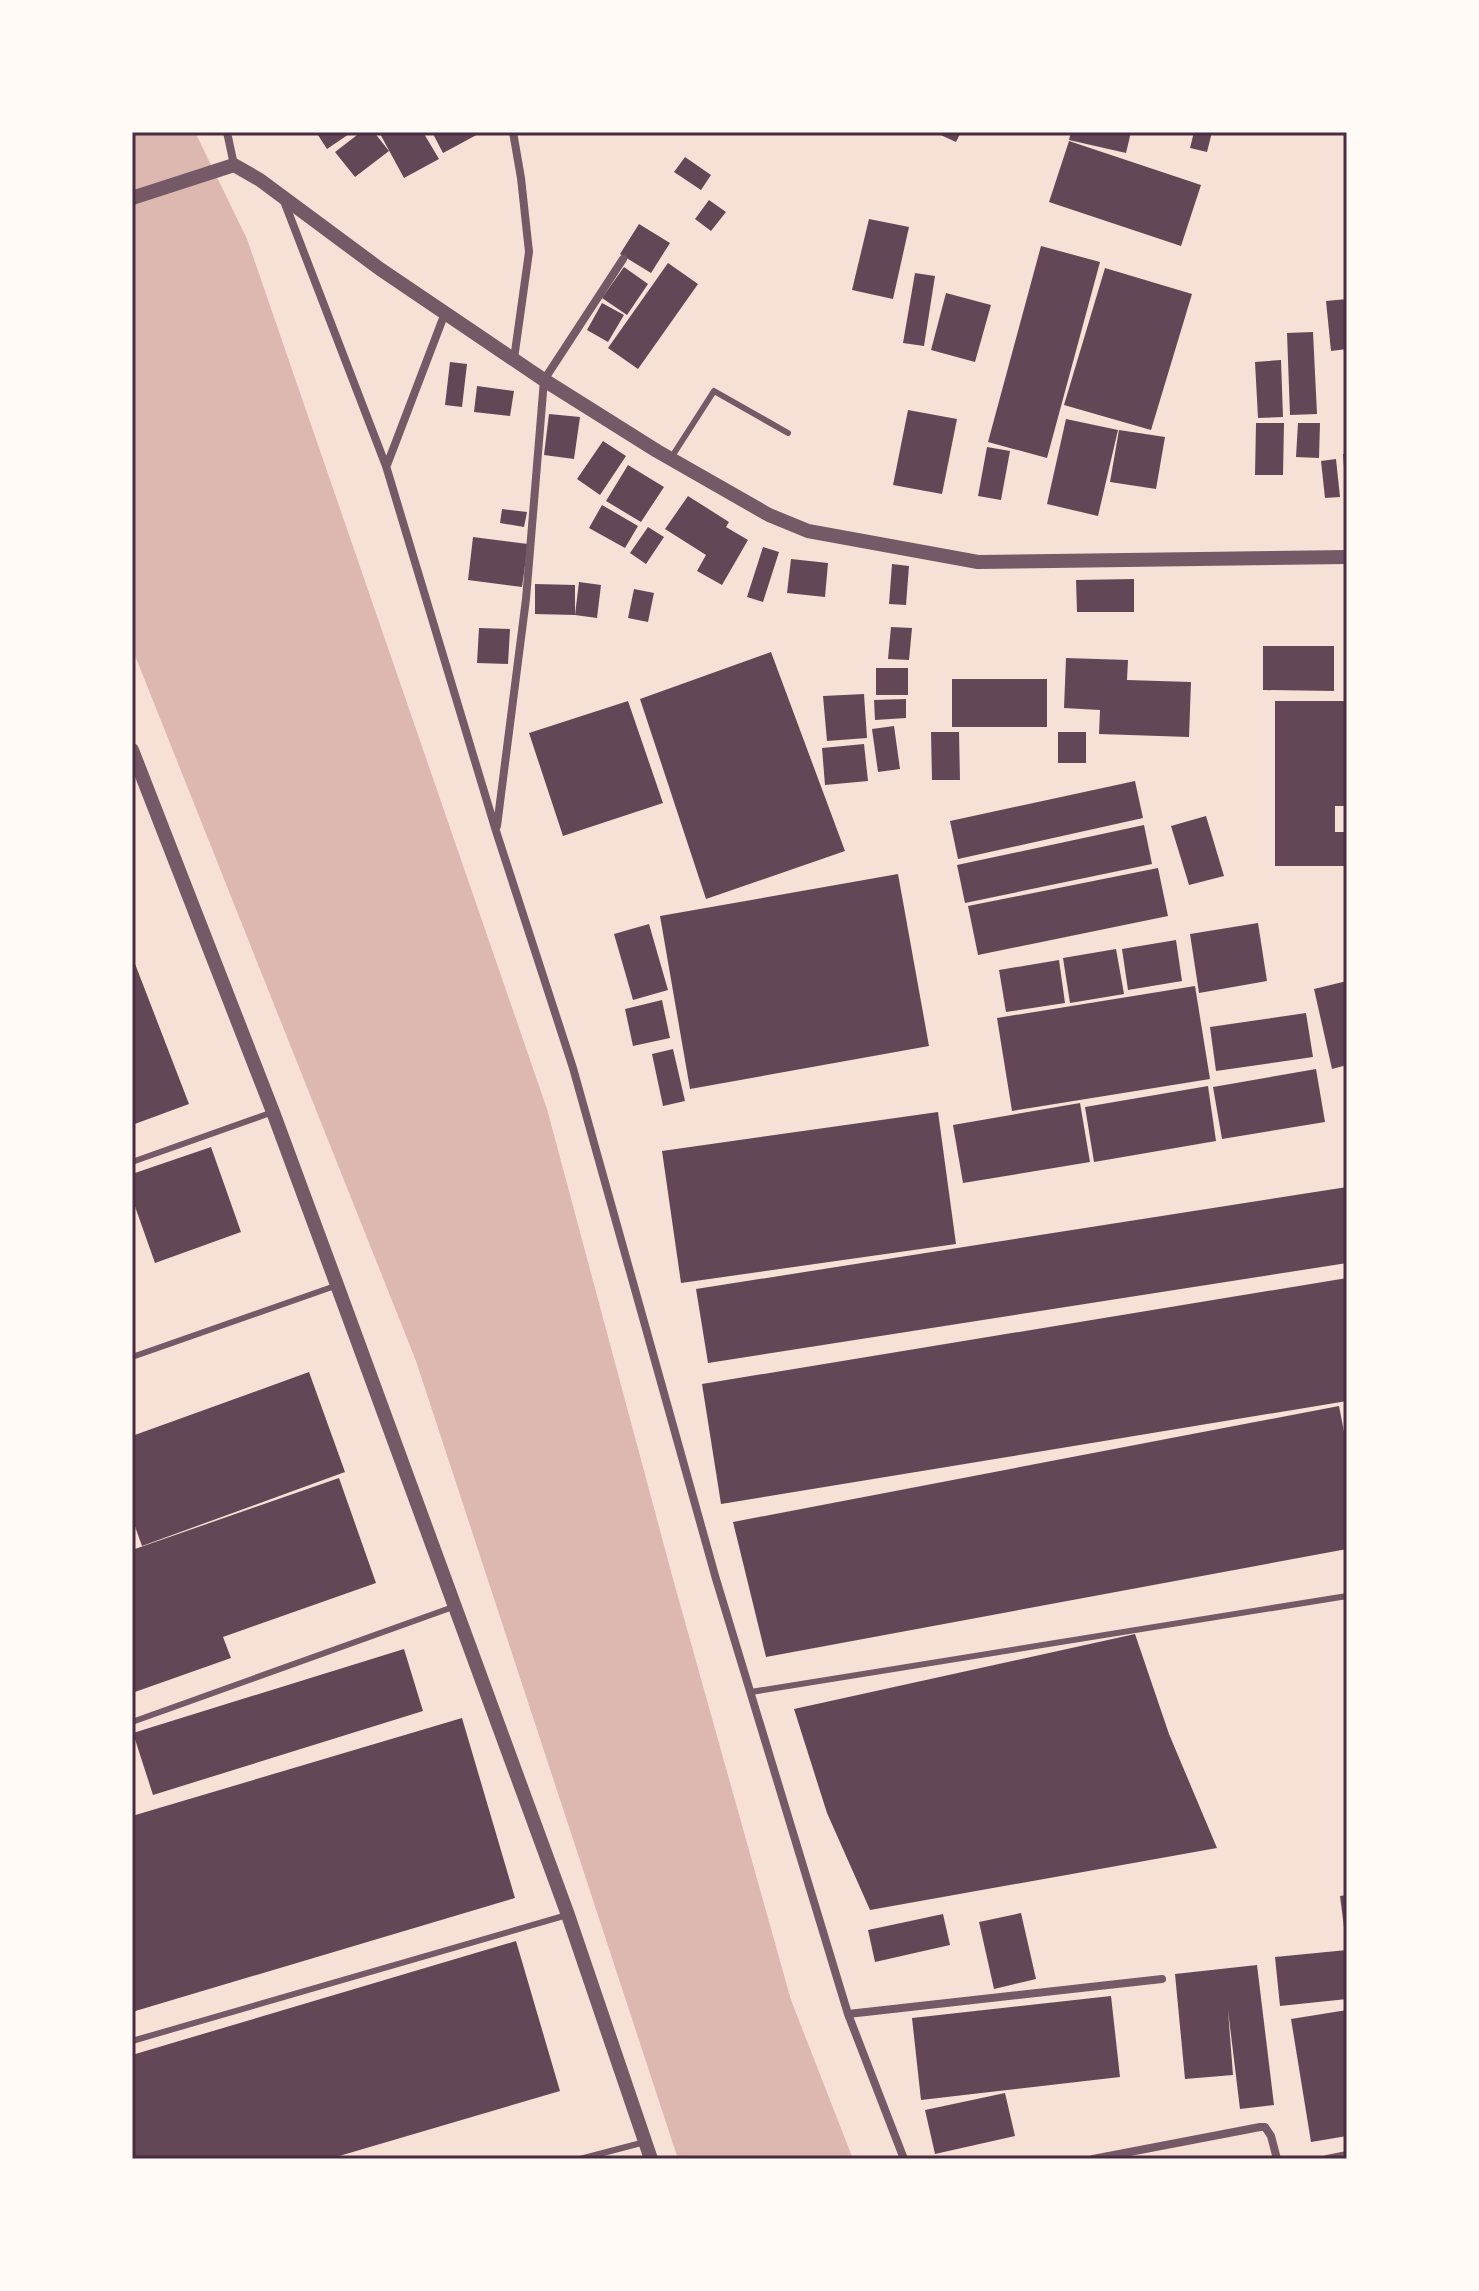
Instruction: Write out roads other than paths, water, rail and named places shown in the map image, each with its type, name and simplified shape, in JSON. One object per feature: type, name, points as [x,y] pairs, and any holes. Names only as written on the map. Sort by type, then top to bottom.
[{"type":"street","points":[[227,132],[234,165],[445,313],[544,380],[671,459],[769,515],[808,531],[978,562],[1347,557]]},
{"type":"street","points":[[513,132],[529,252],[514,359]]},
{"type":"street","points":[[132,198],[234,165]]},
{"type":"street","points":[[283,197],[386,466],[496,831],[573,1068],[716,1579],[848,2014],[904,2159]]},
{"type":"street","points":[[496,831],[526,599],[544,380],[623,259]]},
{"type":"street","points":[[386,466],[445,313]]},
{"type":"street","points":[[132,750],[337,1285],[568,1915],[651,2159]]},
{"type":"street","points":[[848,2014],[1162,1979]]},
{"type":"street","points":[[1093,2159],[1253,2127],[1265,2127],[1271,2136],[1277,2159]]},
{"type":"street","points":[[1327,2159],[1347,2155]]},
{"type":"lane","points":[[671,459],[714,391],[788,433]]},
{"type":"lane","points":[[132,1162],[273,1112]]},
{"type":"lane","points":[[135,1356],[337,1285]]},
{"type":"lane","points":[[751,1692],[1347,1596]]},
{"type":"lane","points":[[132,1722],[455,1607]]},
{"type":"lane","points":[[132,2041],[568,1915]]},
{"type":"lane","points":[[580,2159],[645,2142]]}]
